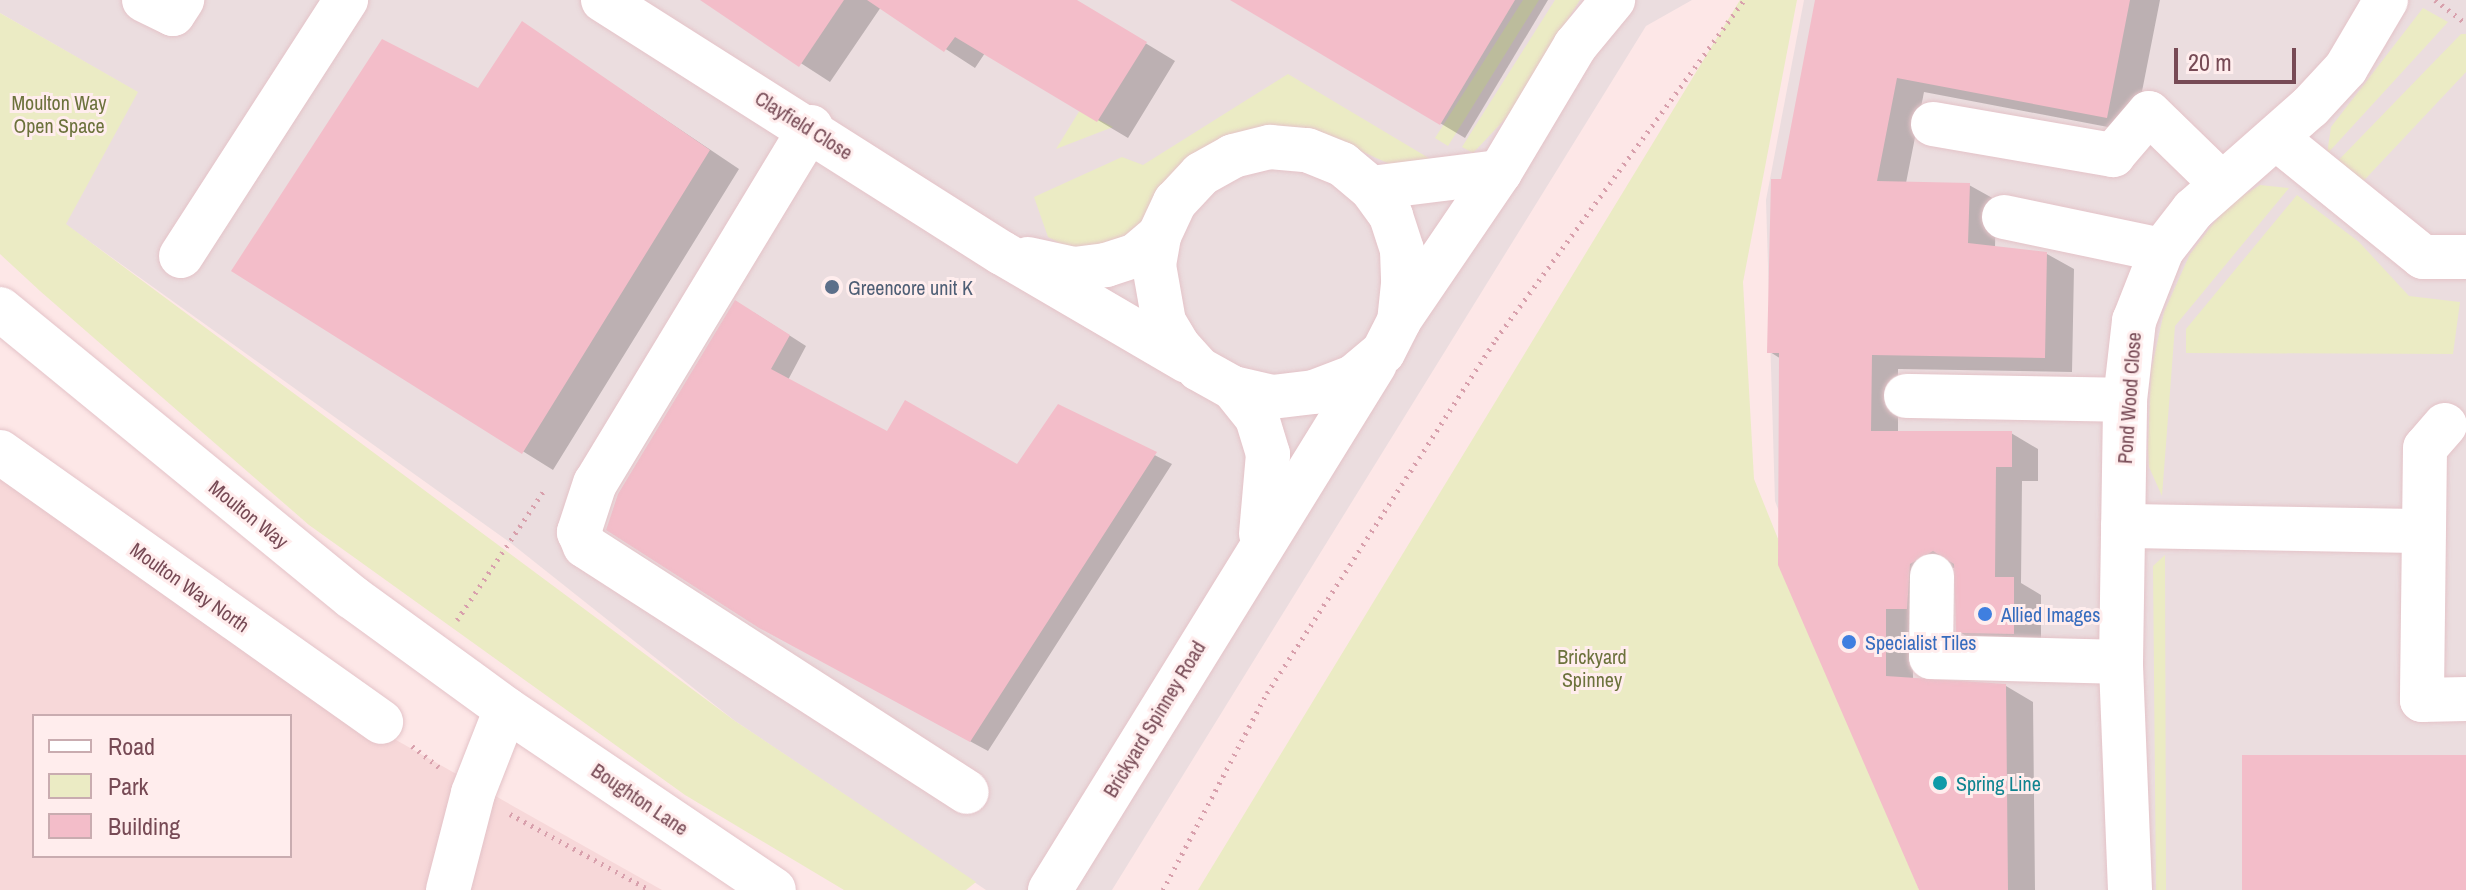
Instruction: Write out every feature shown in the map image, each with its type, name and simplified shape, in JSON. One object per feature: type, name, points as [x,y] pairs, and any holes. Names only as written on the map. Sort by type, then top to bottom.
[{"type":"street","points":[[144,0],[173,14],[182,0]]},
{"type":"street","points":[[181,256],[346,0]]},
{"type":"street","name":"Clayfield Close","points":[[603,0],[811,127],[1002,253],[1216,378]]},
{"type":"street","name":"Brickyard Spinney Road","points":[[1050,890],[1391,336],[1500,172],[1575,46],[1613,0]]},
{"type":"street","name":"Pond Wood Close","points":[[2130,890],[2121,662],[2125,400],[2134,321],[2162,250],[2220,182],[2276,138],[2346,68],[2386,0]]},
{"type":"street","points":[[1933,124],[2113,155],[2149,113],[2220,182]]},
{"type":"street","points":[[811,127],[595,483],[579,532],[585,546],[967,792]]},
{"type":"street","points":[[2276,138],[2423,257],[2466,257]]},
{"type":"street","points":[[1270,147],[1307,150],[1342,164],[1371,188],[1391,216],[1402,250],[1391,336],[1353,377],[1314,392],[1272,397],[1216,378],[1172,335],[1156,294],[1159,236],[1175,202],[1201,174],[1233,156],[1270,147]]},
{"type":"street","points":[[1371,188],[1500,172]]},
{"type":"street","points":[[2004,217],[2162,250]]},
{"type":"street","name":"Clayfield Close","points":[[1002,253],[1074,269],[1136,255],[1159,236]]},
{"type":"street","name":"Moulton Way","points":[[0,309],[352,597],[506,709]]},
{"type":"street","name":"Brickyard Spinney Road","points":[[1216,378],[1257,418],[1268,454],[1269,481],[1259,548]]},
{"type":"street","points":[[1906,396],[2125,400]]},
{"type":"street","points":[[2445,425],[2425,448],[2422,700],[2466,699]]},
{"type":"street","name":"Moulton Way North","points":[[0,452],[381,722]]},
{"type":"street","points":[[2123,526],[2423,531]]},
{"type":"street","points":[[1932,576],[1931,657],[2121,662]]},
{"type":"street","points":[[448,890],[473,793],[506,709]]},
{"type":"street","name":"Boughton Lane","points":[[506,709],[774,890]]},
{"type":"path","points":[[1163,890],[1267,693],[1496,339],[1744,0]]},
{"type":"path","points":[[2435,0],[2466,23]]},
{"type":"shaded area","points":[[0,0],[1692,0],[1646,26],[1112,890],[986,890],[735,721],[512,544],[65,224],[137,92],[0,13]]},
{"type":"shaded area","points":[[1804,0],[2466,0],[2466,890],[1920,890],[1775,501],[1766,200]]},
{"type":"shaded area","points":[[0,472],[373,727],[662,890],[0,890]]},
{"type":"green space","points":[[1523,0],[1539,0],[1448,146],[1435,138]]},
{"type":"green space","points":[[1555,0],[1580,0],[1508,116],[1473,153],[1462,147]]},
{"type":"green space","name":"Brickyard Spinney","points":[[1740,0],[1797,0],[1743,282],[1754,479],[1919,890],[1198,890]]},
{"type":"green space","points":[[2423,8],[2448,22],[2327,154],[2331,127]]},
{"type":"green space","name":"Moulton Way Open Space","points":[[0,13],[138,92],[66,224],[735,721],[976,882],[966,890],[844,890],[685,795],[309,525],[40,291],[0,254]]},
{"type":"green space","points":[[2461,34],[2466,34],[2466,72],[2354,191],[2328,171]]},
{"type":"green space","points":[[1288,74],[1432,160],[1394,166],[1319,132],[1273,129],[1147,235],[1082,255],[1048,237],[1034,197],[1122,157],[1143,165]]},
{"type":"green space","points":[[1080,110],[1113,127],[1056,149]]},
{"type":"green space","points":[[2260,185],[2289,188],[2175,326],[2162,496],[2149,467],[2148,447],[2151,371],[2164,312],[2190,254],[2231,203]]},
{"type":"green space","points":[[2297,195],[2359,242],[2409,296],[2460,302],[2453,354],[2186,353],[2186,329]]},
{"type":"green space","points":[[2165,555],[2166,890],[2156,890],[2153,566]]},
{"type":"building","points":[[700,0],[844,0],[799,67]]},
{"type":"building","points":[[867,0],[1077,0],[1147,42],[1097,122],[955,37],[944,52]]},
{"type":"building","points":[[1230,0],[1515,0],[1440,125]]},
{"type":"building","points":[[1815,0],[2130,0],[2107,118],[1897,78],[1877,181],[1970,183],[1968,243],[2047,252],[2045,358],[1872,355],[1871,431],[2012,431],[2012,467],[1996,467],[1995,577],[2014,577],[2014,634],[1956,633],[1954,564],[1933,551],[1910,564],[1907,609],[1886,609],[1886,676],[2006,684],[2008,890],[1919,890],[1778,565],[1779,353],[1767,353],[1771,179],[1781,179]]},
{"type":"building","points":[[522,21],[710,150],[522,454],[231,271],[382,39],[478,88]]},
{"type":"building","points":[[735,300],[790,335],[771,369],[887,431],[905,400],[1017,464],[1058,404],[1157,452],[970,742],[759,628],[606,530],[618,494]]},
{"type":"building","points":[[2242,755],[2466,755],[2466,890],[2242,890]]},
{"type":"place","name":"Greencore unit K","points":[[832,287]]},
{"type":"place","name":"Allied Images","points":[[1985,614]]},
{"type":"place","name":"Specialist Tiles","points":[[1849,642]]},
{"type":"place","name":"Spring Line","points":[[1940,783]]}]
